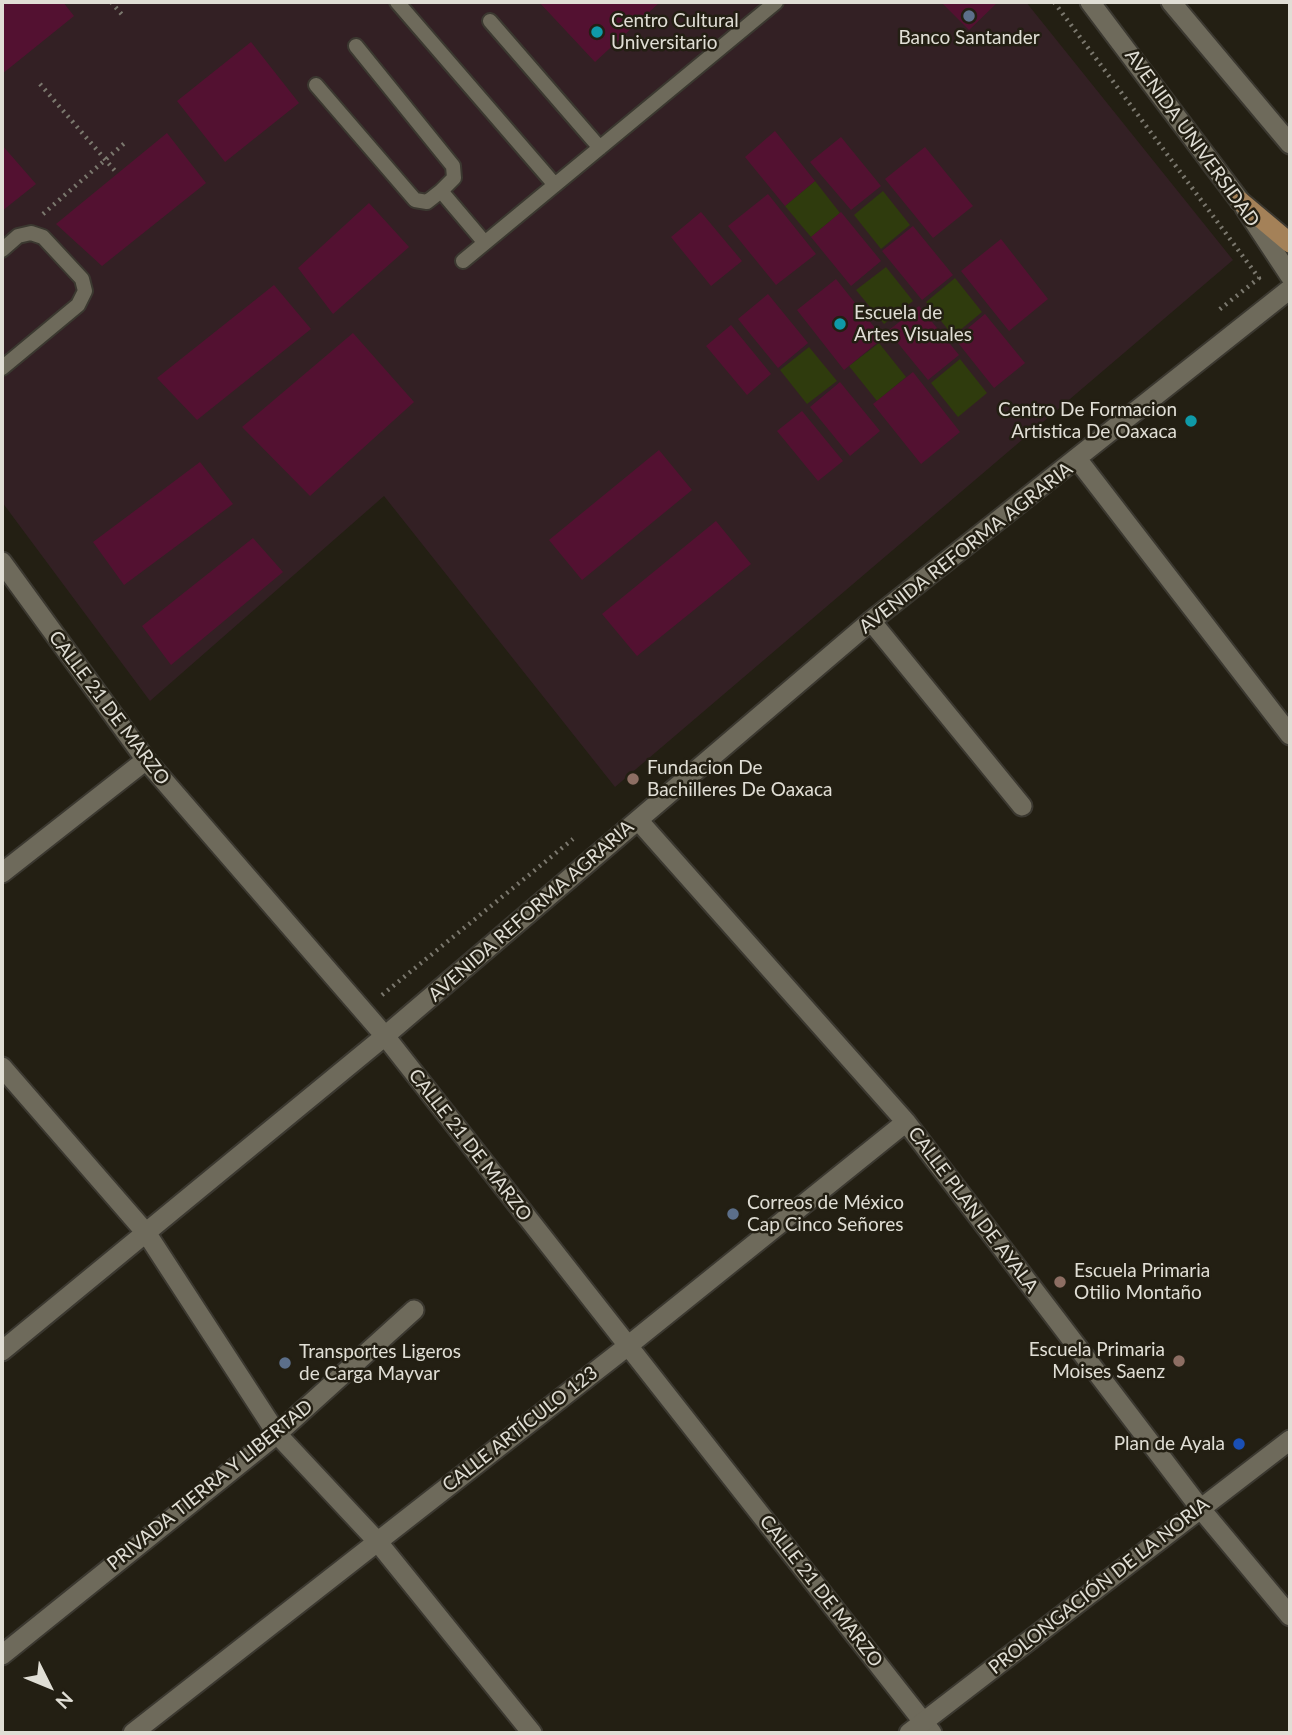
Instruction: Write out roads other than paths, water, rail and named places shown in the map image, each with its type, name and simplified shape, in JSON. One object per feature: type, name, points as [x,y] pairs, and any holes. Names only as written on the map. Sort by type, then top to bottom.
[{"type":"main road","points":[[1240,201],[1290,243]]},
{"type":"street","name":"AVENIDA UNIVERSIDAD","points":[[1090,2],[1240,201],[1290,276]]},
{"type":"street","points":[[1171,2],[1290,144]]},
{"type":"street","name":"AVENIDA REFORMA AGRARIA","points":[[2,1351],[385,1036],[871,621],[1078,460],[1290,289]]},
{"type":"street","points":[[1078,460],[1290,734]]},
{"type":"street","name":"CALLE 21 DE MARZO","points":[[2,562],[146,760],[385,1036],[629,1345],[921,1729]]},
{"type":"street","points":[[871,621],[1021,806]]},
{"type":"street","points":[[2,873],[146,760]]},
{"type":"street","name":"CALLE PLAN DE AYALA","points":[[638,820],[906,1122],[1200,1508],[1290,1616]]},
{"type":"street","points":[[2,1067],[147,1234],[277,1434],[377,1541],[532,1733]]},
{"type":"street","name":"CALLE ARTÍCULO 123","points":[[132,1733],[629,1345],[906,1122]]},
{"type":"street","name":"PRIVADA TIERRA Y LIBERTAD","points":[[2,1655],[277,1434],[414,1310]]},
{"type":"street","name":"PROLONGACIÓN DE LA NORIA","points":[[921,1729],[1290,1440]]},
{"type":"lane","points":[[397,2],[555,185]]},
{"type":"lane","points":[[463,261],[776,2]]},
{"type":"lane","points":[[490,21],[600,148]]},
{"type":"lane","points":[[316,85],[415,200],[427,202],[441,191],[454,178],[453,166],[356,46]]},
{"type":"lane","points":[[441,191],[485,243]]},
{"type":"lane","points":[[2,250],[18,236],[31,233],[43,237],[82,279],[86,291],[78,305],[2,368]]},
{"type":"place","name":"Banco Santander","points":[[969,16]]},
{"type":"place","name":"Centro Cultural Universitario","points":[[597,32]]},
{"type":"place","name":"Escuela de Artes Visuales","points":[[840,324]]},
{"type":"place","name":"Centro De Formacion Artistica De Oaxaca","points":[[1191,421]]},
{"type":"place","name":"Fundacion De Bachilleres De Oaxaca","points":[[633,779]]},
{"type":"place","name":"Correos de México Cap Cinco Señores","points":[[733,1214]]},
{"type":"place","name":"Escuela Primaria Otilio Montaño","points":[[1060,1282]]},
{"type":"place","name":"Escuela Primaria Moises Saenz","points":[[1179,1361]]},
{"type":"place","name":"Transportes Ligeros de Carga Mayvar","points":[[285,1363]]},
{"type":"place","name":"Plan de Ayala","points":[[1239,1444]]}]
